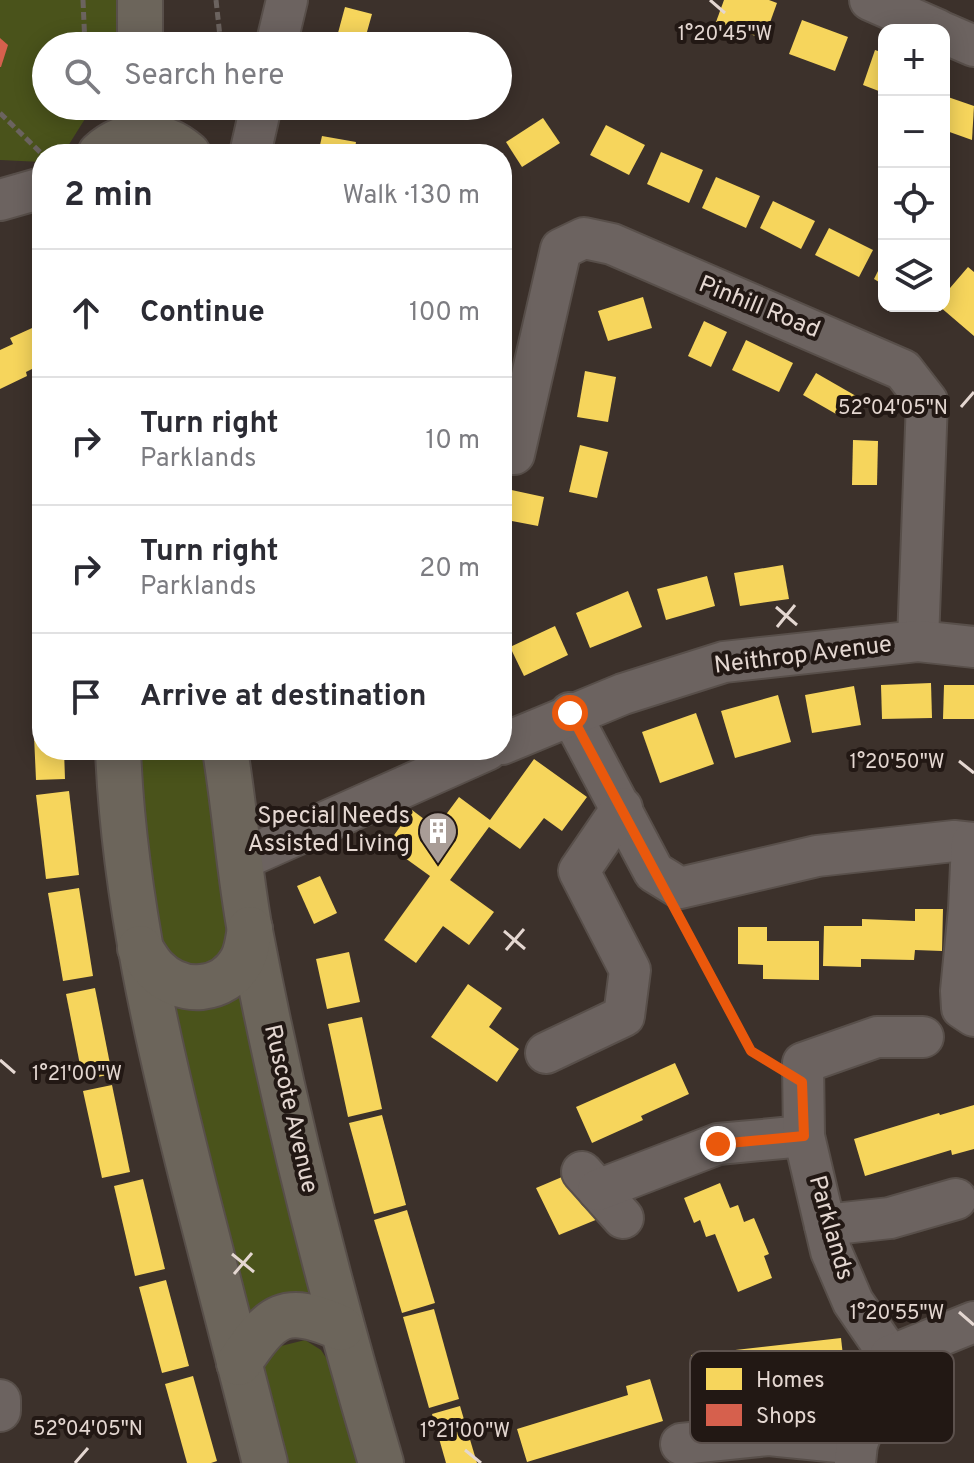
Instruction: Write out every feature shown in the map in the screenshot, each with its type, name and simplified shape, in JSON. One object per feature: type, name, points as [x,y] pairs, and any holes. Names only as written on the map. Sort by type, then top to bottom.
[{"type":"main road","points":[[140,0],[140,32]]},
{"type":"main road","points":[[166,120],[180,144]]},
{"type":"main road","points":[[104,131],[124,139],[142,136],[161,138],[172,144]]},
{"type":"main road","points":[[119,760],[127,855],[159,1049],[265,1463]]},
{"type":"main road","name":"Ruscote Avenue","points":[[226,760],[250,929],[287,1103],[341,1328],[381,1463]]},
{"type":"main road","points":[[140,948],[156,970],[172,981],[190,987],[211,988],[230,976],[243,958],[250,929]]},
{"type":"main road","points":[[239,1363],[270,1322],[288,1315],[311,1315],[341,1328]]},
{"type":"street","points":[[279,32],[287,0]]},
{"type":"street","points":[[870,0],[924,24]]},
{"type":"street","points":[[950,36],[974,46]]},
{"type":"street","points":[[252,144],[258,120]]},
{"type":"street","points":[[0,202],[32,191]]},
{"type":"street","points":[[0,202],[32,211]]},
{"type":"street","name":"Pinhill Road","points":[[520,455],[561,249],[584,238],[612,244],[903,370],[927,401],[918,641]]},
{"type":"street","name":"Neithrop Avenue","points":[[512,739],[570,713],[724,662],[918,641],[974,647]]},
{"type":"street","points":[[570,713],[654,872],[680,888],[817,856],[954,841],[973,843],[961,991],[962,1008],[974,1016]]},
{"type":"street","points":[[240,860],[465,760]]},
{"type":"street","points":[[546,1053],[624,1016],[630,970],[579,871],[622,808]]},
{"type":"street","points":[[802,1072],[877,1037],[923,1037]]},
{"type":"street","name":"Parklands","points":[[802,1072],[804,1136],[840,1277],[887,1351]]},
{"type":"street","points":[[601,1193],[718,1144],[804,1136]]},
{"type":"street","points":[[825,1225],[890,1218],[956,1199]]},
{"type":"street","points":[[902,1351],[974,1322]]},
{"type":"street","points":[[0,1400],[0,1411]]},
{"type":"street","points":[[806,1443],[856,1454]]},
{"type":"path","points":[[83,0],[84,32]]},
{"type":"path","points":[[216,0],[219,32]]},
{"type":"path","points":[[0,113],[32,144]]},
{"type":"path","points":[[654,872],[751,1051],[802,1072]]},
{"type":"green space","points":[[0,0],[117,0],[116,32],[32,32],[32,120],[84,120],[69,144],[32,144],[32,162],[0,160]]},
{"type":"green space","points":[[134,760],[206,760],[232,948],[199,974],[156,949]]},
{"type":"green space","points":[[242,982],[321,1309],[239,1334],[160,996]]},
{"type":"green space","points":[[305,1340],[321,1350],[336,1373],[362,1463],[275,1463],[253,1373],[277,1347]]},
{"type":"building: Homes","points":[[724,0],[769,0],[777,3],[764,39],[716,22]]},
{"type":"building: Homes","points":[[345,7],[372,14],[367,32],[338,32]]},
{"type":"building: Homes","points":[[802,20],[848,37],[835,71],[789,54]]},
{"type":"building: Homes","points":[[875,50],[878,51],[878,91],[863,85]]},
{"type":"building: Homes","points":[[950,98],[974,106],[972,140],[950,132]]},
{"type":"building: Homes","points":[[543,118],[560,143],[522,167],[512,151],[512,144],[506,142]]},
{"type":"building: Homes","points":[[606,125],[645,145],[629,175],[590,155]]},
{"type":"building: Homes","points":[[322,136],[356,142],[356,144],[320,144]]},
{"type":"building: Homes","points":[[661,152],[703,170],[689,203],[647,184]]},
{"type":"building: Homes","points":[[716,177],[760,196],[746,228],[702,208]]},
{"type":"building: Homes","points":[[773,201],[815,221],[801,249],[760,228]]},
{"type":"building: Homes","points":[[829,228],[873,250],[859,277],[815,255]]},
{"type":"building: Homes","points":[[968,267],[974,272],[974,336],[946,312],[950,312],[950,288]]},
{"type":"building: Homes","points":[[643,297],[652,328],[608,341],[598,311]]},
{"type":"building: Homes","points":[[704,321],[727,332],[711,367],[688,356]]},
{"type":"building: Homes","points":[[32,328],[32,369],[26,372],[27,376],[0,389],[0,350],[13,344],[10,338]]},
{"type":"building: Homes","points":[[746,340],[793,363],[779,392],[732,370]]},
{"type":"building: Homes","points":[[585,371],[616,377],[608,422],[577,417]]},
{"type":"building: Homes","points":[[816,373],[856,396],[843,418],[803,395]]},
{"type":"building: Homes","points":[[853,440],[878,441],[877,485],[852,485]]},
{"type":"building: Homes","points":[[580,445],[608,452],[597,498],[569,492]]},
{"type":"building: Homes","points":[[512,490],[544,497],[538,526],[512,521]]},
{"type":"building: Homes","points":[[783,565],[789,599],[740,606],[734,573]]},
{"type":"building: Homes","points":[[707,576],[715,606],[666,620],[657,589]]},
{"type":"building: Homes","points":[[628,591],[642,627],[590,648],[576,613]]},
{"type":"building: Homes","points":[[555,626],[568,655],[524,676],[512,646]]},
{"type":"building: Homes","points":[[931,683],[932,718],[882,719],[881,685]]},
{"type":"building: Homes","points":[[944,685],[974,685],[974,719],[943,719]]},
{"type":"building: Homes","points":[[854,686],[861,725],[812,733],[805,695]]},
{"type":"building: Homes","points":[[778,695],[791,742],[735,758],[721,711]]},
{"type":"building: Homes","points":[[696,713],[714,764],[660,783],[642,732]]},
{"type":"building: Homes","name":"Special Needs Assisted Living","points":[[534,759],[587,797],[562,831],[544,818],[520,849],[489,827],[450,880],[494,912],[469,945],[443,926],[416,963],[384,940],[430,876],[387,845],[412,810],[436,828],[459,797],[490,820]]},
{"type":"building: Homes","points":[[35,760],[64,760],[65,779],[36,780]]},
{"type":"building: Homes","points":[[69,791],[79,875],[46,879],[36,795]]},
{"type":"building: Homes","points":[[320,876],[337,913],[314,924],[297,886]]},
{"type":"building: Homes","points":[[79,888],[93,976],[63,981],[48,893]]},
{"type":"building: Homes","points":[[915,909],[943,909],[942,951],[915,950],[914,960],[861,959],[861,967],[823,966],[824,926],[862,926],[862,919],[915,921]]},
{"type":"building: Homes","points":[[738,927],[767,927],[767,941],[819,941],[819,980],[763,979],[763,965],[738,964]]},
{"type":"building: Homes","points":[[349,952],[360,1002],[327,1009],[316,959]]},
{"type":"building: Homes","points":[[468,984],[502,1008],[489,1027],[519,1049],[497,1082],[431,1037]]},
{"type":"building: Homes","points":[[95,988],[112,1074],[83,1080],[66,994]]},
{"type":"building: Homes","points":[[362,1017],[382,1109],[348,1117],[328,1024]]},
{"type":"building: Homes","points":[[675,1063],[689,1094],[641,1116],[643,1120],[592,1143],[576,1107]]},
{"type":"building: Homes","points":[[112,1085],[130,1172],[102,1178],[83,1091]]},
{"type":"building: Homes","points":[[974,1105],[974,1149],[952,1155],[951,1150],[865,1176],[854,1139]]},
{"type":"building: Homes","points":[[382,1115],[406,1205],[374,1214],[349,1123]]},
{"type":"building: Homes","points":[[569,1174],[579,1199],[588,1196],[598,1219],[559,1235],[536,1188]]},
{"type":"building: Homes","points":[[143,1179],[165,1269],[135,1276],[114,1186]]},
{"type":"building: Homes","points":[[720,1183],[730,1208],[738,1205],[744,1222],[754,1218],[769,1254],[764,1256],[772,1278],[738,1292],[715,1234],[706,1237],[700,1220],[694,1223],[684,1198]]},
{"type":"building: Homes","points":[[407,1210],[435,1303],[402,1313],[374,1220]]},
{"type":"building: Homes","points":[[166,1280],[189,1366],[162,1373],[139,1287]]},
{"type":"building: Homes","points":[[434,1309],[459,1399],[429,1408],[403,1317]]},
{"type":"building: Homes","points":[[841,1338],[842,1351],[726,1351]]},
{"type":"building: Homes","points":[[193,1376],[217,1461],[211,1463],[187,1463],[165,1384]]},
{"type":"building: Homes","points":[[650,1379],[663,1421],[527,1462],[517,1429],[628,1395],[626,1386]]},
{"type":"building: Homes","points":[[460,1406],[477,1463],[446,1463],[432,1414]]},
{"type":"building: Shops","points":[[0,38],[8,45],[1,67],[0,67]]},
{"type":"place","name":"Special Needs Assisted Living","points":[[438,865]]},
{"type":"route","points":[[570,713],[751,1051],[802,1082],[804,1136],[718,1144]]}]
